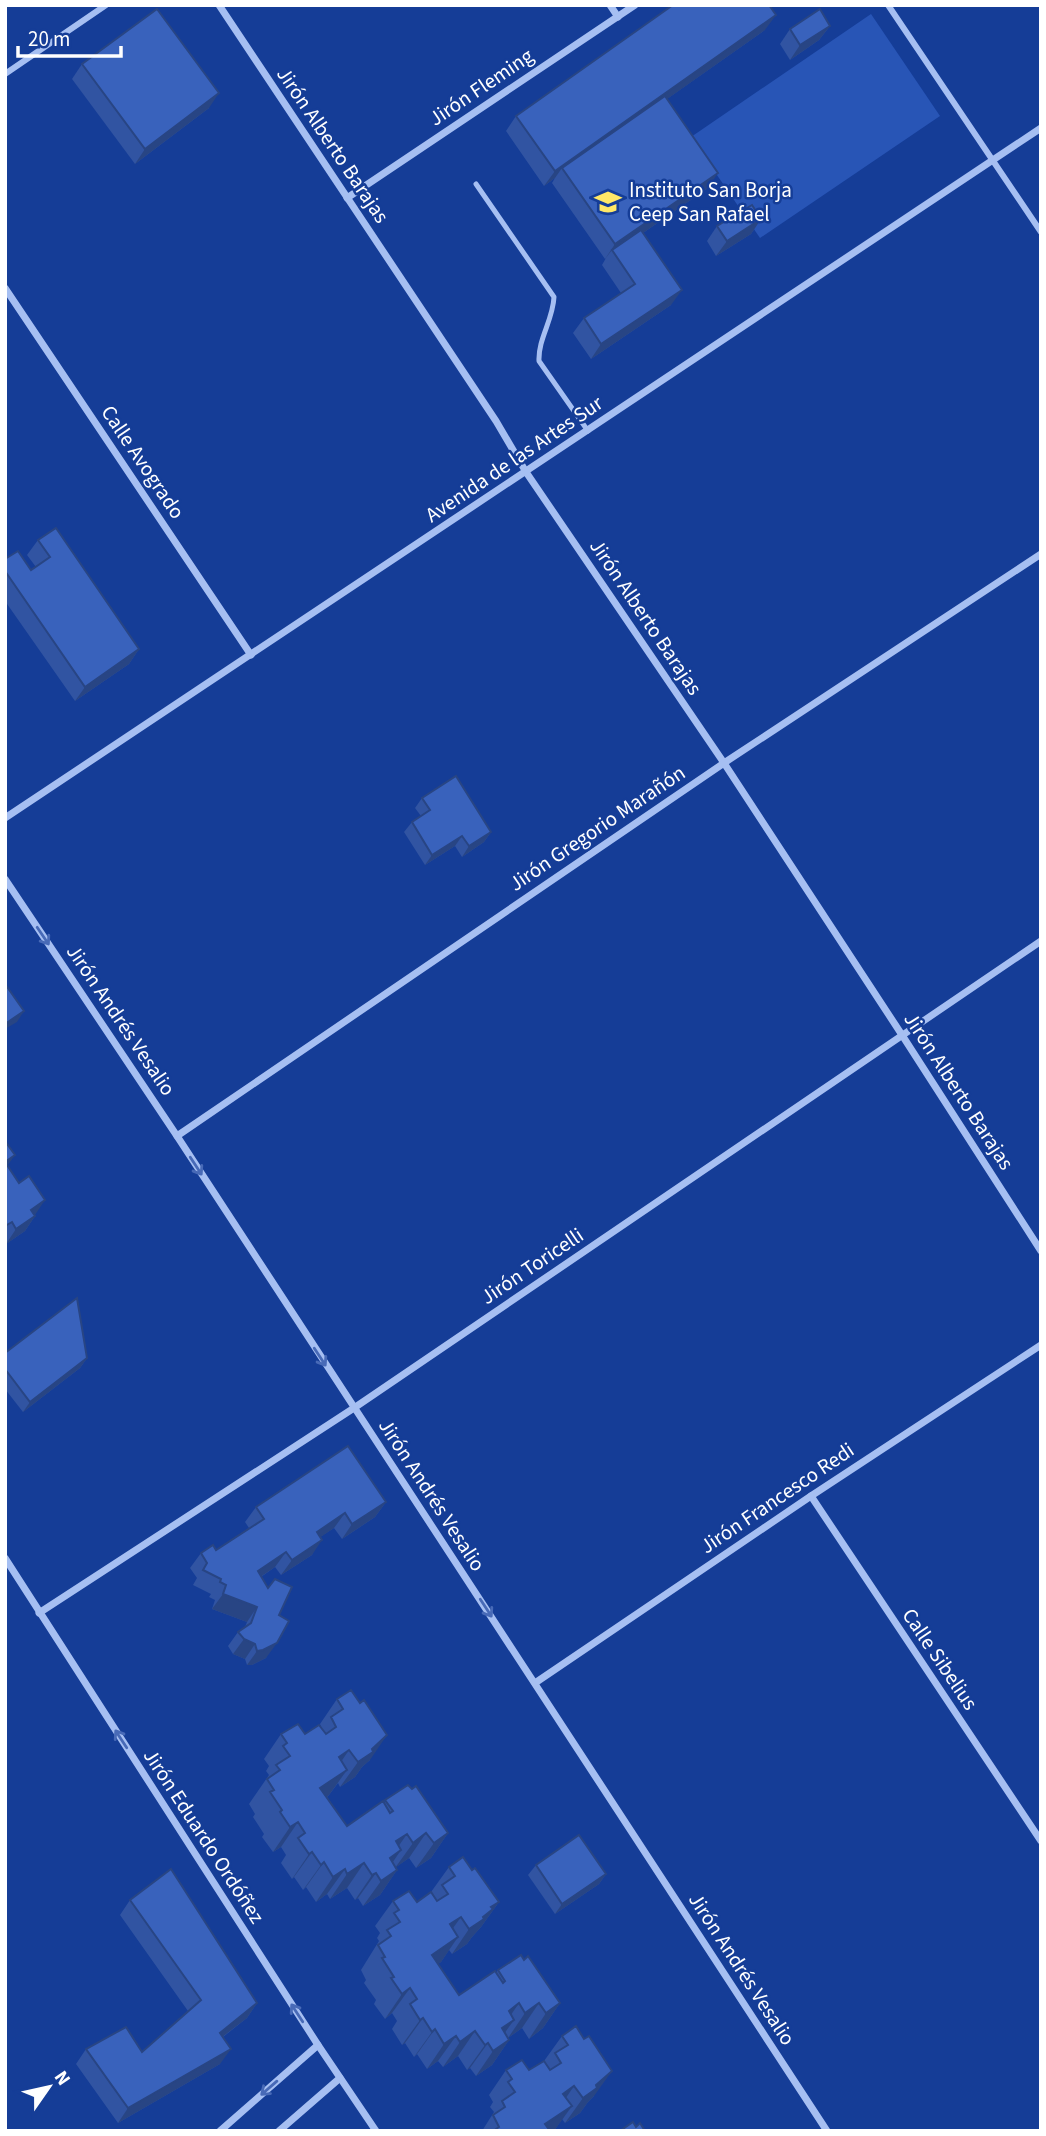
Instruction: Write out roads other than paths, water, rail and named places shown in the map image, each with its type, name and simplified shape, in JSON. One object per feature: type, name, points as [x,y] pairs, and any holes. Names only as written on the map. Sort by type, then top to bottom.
[{"type":"street","points":[[5,74],[106,5]]},
{"type":"street","name":"Jirón Alberto Barajas","points":[[219,5],[496,421],[526,472],[724,763],[1041,1251]]},
{"type":"street","points":[[610,5],[618,17]]},
{"type":"street","name":"Jirón Fleming","points":[[347,198],[635,5]]},
{"type":"street","points":[[888,5],[1041,232]]},
{"type":"street","name":"Avenida de las Artes Sur","points":[[5,818],[1041,128]]},
{"type":"street","name":"Calle Avogrado","points":[[5,288],[251,655]]},
{"type":"street","name":"Jirón Gregorio Marañón","points":[[177,1136],[724,763],[1041,554]]},
{"type":"street","name":"Jirón Andrés Vesalio","points":[[5,879],[177,1136],[827,2131]]},
{"type":"street","name":"Jirón Toricelli","points":[[39,1613],[354,1408],[1041,941]]},
{"type":"street","name":"Jirón Francesco Redi","points":[[535,1683],[811,1496],[1041,1345]]},
{"type":"street","name":"Calle Sibelius","points":[[811,1496],[1041,1841]]},
{"type":"street","name":"Jirón Eduardo Ordóñez","points":[[5,1558],[376,2131]]},
{"type":"street","points":[[220,2131],[318,2045]]},
{"type":"street","points":[[279,2131],[340,2078]]},
{"type":"lane","points":[[476,184],[554,297],[553,310],[539,348],[540,362],[588,431]]},
{"type":"place","name":"Instituto San Borja Ceep San Rafael","points":[[608,202]]}]
